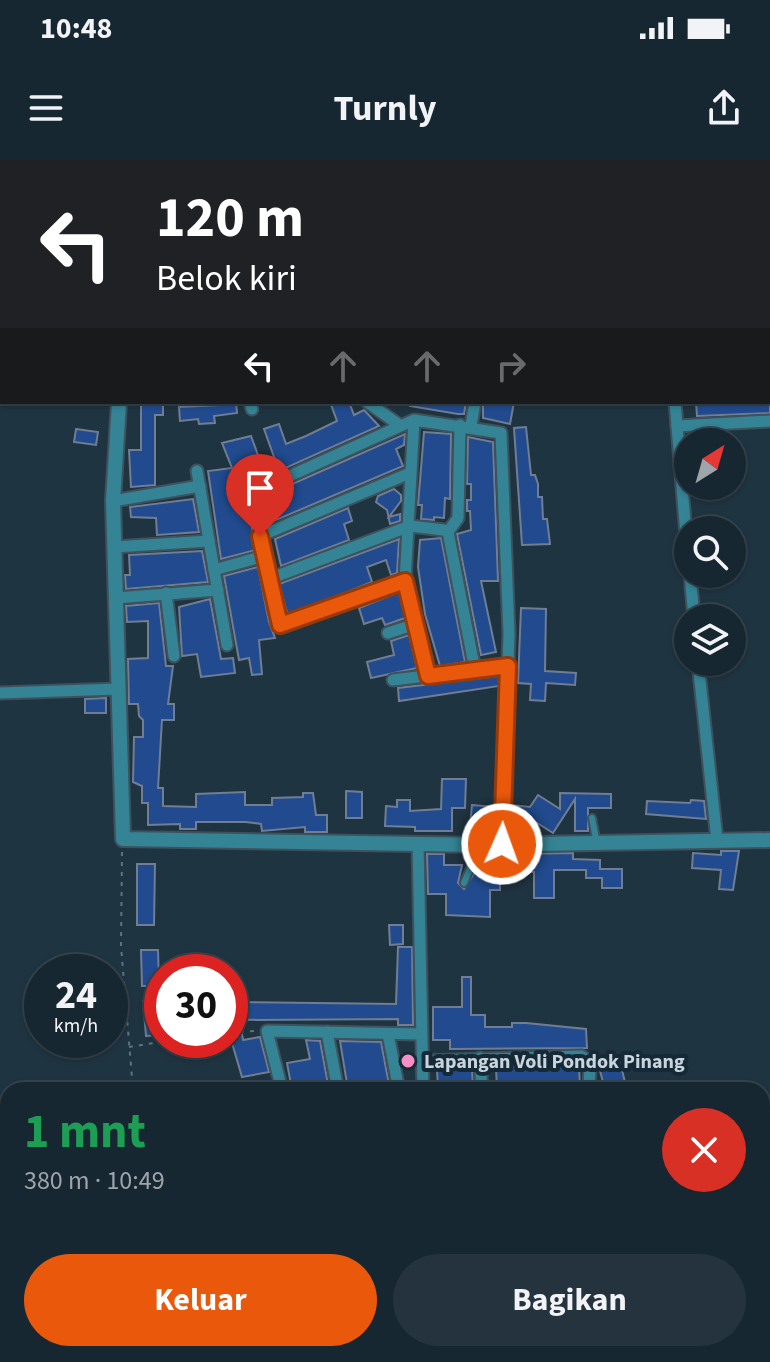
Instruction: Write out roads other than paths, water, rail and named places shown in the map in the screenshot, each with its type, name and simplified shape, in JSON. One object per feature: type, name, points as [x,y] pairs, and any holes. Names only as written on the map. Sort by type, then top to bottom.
[{"type":"street","points":[[119,404],[113,501],[123,839],[480,845],[770,840]]},
{"type":"street","points":[[370,404],[398,424]]},
{"type":"street","points":[[474,404],[465,425],[458,518],[448,532],[475,670]]},
{"type":"street","points":[[675,404],[684,516]]},
{"type":"street","points":[[414,420],[405,581],[428,676]]},
{"type":"street","points":[[405,581],[285,626],[277,621],[254,492],[398,424],[414,420],[465,425],[501,433],[504,440],[508,666],[502,844]]},
{"type":"street","points":[[677,426],[770,421]]},
{"type":"street","points":[[197,471],[227,645]]},
{"type":"street","points":[[260,536],[410,473]]},
{"type":"street","points":[[113,501],[200,486]]},
{"type":"street","points":[[269,579],[410,526],[448,532]]},
{"type":"street","points":[[114,547],[209,541]]},
{"type":"street","points":[[214,570],[264,556]]},
{"type":"street","points":[[116,598],[218,590]]},
{"type":"street","points":[[166,593],[174,656]]},
{"type":"street","points":[[388,633],[416,624]]},
{"type":"street","points":[[393,680],[508,666]]},
{"type":"street","points":[[699,676],[717,840]]},
{"type":"street","points":[[0,693],[119,689]]},
{"type":"street","points":[[418,843],[423,1082]]},
{"type":"street","points":[[280,1082],[267,1031],[420,1034]]},
{"type":"street","points":[[327,1032],[336,1082]]},
{"type":"street","points":[[388,1034],[397,1082]]},
{"type":"street","points":[[480,1058],[482,1082]]},
{"type":"street","points":[[422,1061],[587,1058],[588,1082]]},
{"type":"lane","points":[[592,818],[597,844]]},
{"type":"lane","points":[[464,883],[480,845]]},
{"type":"place","name":"Lapangan Voli Pondok Pinang","points":[[408,1061]]}]
